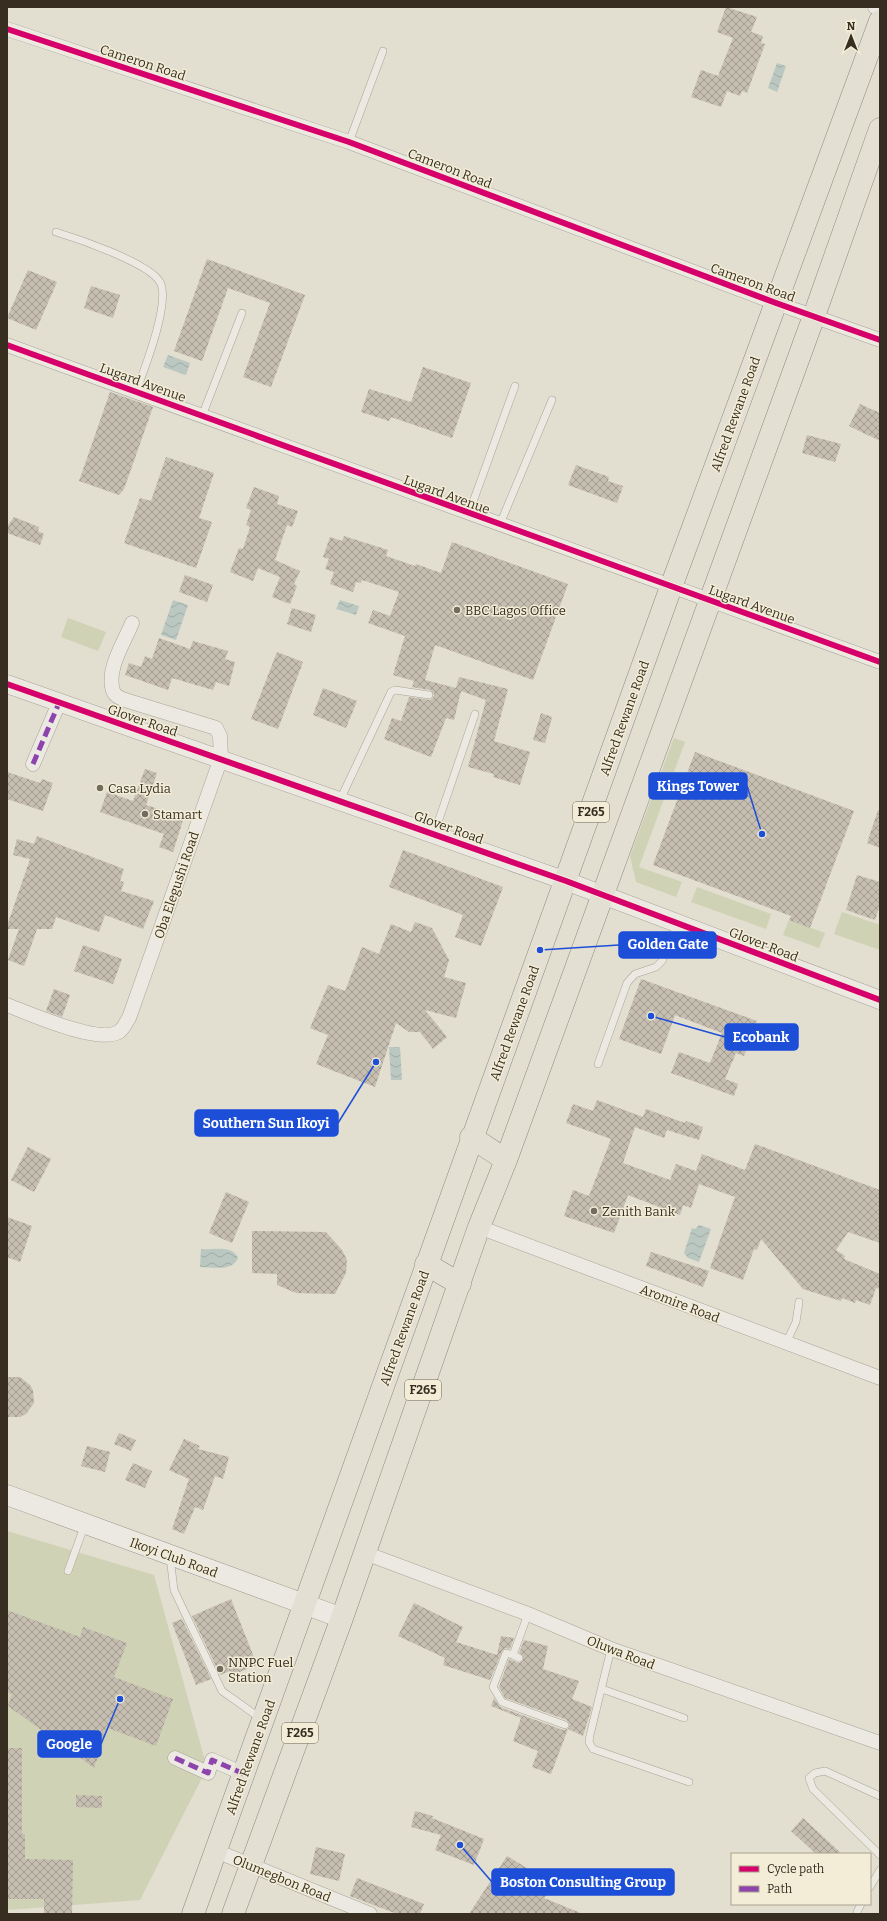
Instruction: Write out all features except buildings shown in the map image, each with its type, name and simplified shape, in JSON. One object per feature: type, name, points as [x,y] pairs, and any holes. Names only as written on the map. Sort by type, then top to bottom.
[{"type":"main road","name":"Alfred Rewane Road","points":[[193,1914],[264,1720],[471,1137],[566,881],[671,586],[880,21]]},
{"type":"main road","name":"F265","points":[[233,1914],[342,1618],[479,1227],[506,1160],[814,316],[880,129]]},
{"type":"main road","points":[[471,1137],[506,1160]]},
{"type":"main road","points":[[426,1264],[460,1284]]},
{"type":"main road","name":"Ikoyi Club Road","points":[[7,1495],[342,1618]]},
{"type":"street","points":[[875,7],[880,9]]},
{"type":"street","name":"Cameron Road","points":[[7,29],[349,142],[776,303],[880,340]]},
{"type":"street","name":"Lugard Avenue","points":[[7,345],[880,662]]},
{"type":"street","name":"Oba Elegushi Road","points":[[7,1005],[80,1032],[105,1036],[120,1032],[129,1018],[221,758],[220,736],[216,728],[116,696],[113,691],[112,670],[132,624]]},
{"type":"street","name":"Glover Road","points":[[7,684],[221,758],[603,894],[880,1000]]},
{"type":"street","points":[[33,764],[60,703]]},
{"type":"street","name":"Aromire Road","points":[[479,1227],[880,1378]]},
{"type":"street","name":"Oluwa Road","points":[[365,1552],[528,1614],[611,1649],[880,1743]]},
{"type":"street","points":[[175,1758],[208,1772],[212,1760],[244,1774]]},
{"type":"street","name":"Olumegbon Road","points":[[216,1851],[370,1914]]},
{"type":"lane","points":[[349,142],[383,52]]},
{"type":"lane","points":[[56,232],[103,248],[143,268],[159,281],[162,288],[158,327],[136,392]]},
{"type":"lane","points":[[202,416],[242,313]]},
{"type":"lane","points":[[469,513],[515,386]]},
{"type":"lane","points":[[500,524],[552,400]]},
{"type":"lane","points":[[340,800],[391,692],[395,690],[429,695]]},
{"type":"lane","points":[[434,834],[475,714]]},
{"type":"lane","points":[[598,1064],[627,982],[635,974],[656,967],[662,961],[670,938],[681,925]]},
{"type":"lane","points":[[786,1343],[796,1322],[799,1302]]},
{"type":"lane","points":[[68,1571],[85,1524]]},
{"type":"lane","points":[[170,1555],[174,1590],[222,1691],[264,1720]]},
{"type":"lane","points":[[528,1614],[516,1656],[506,1653],[493,1687],[502,1702],[565,1725]]},
{"type":"lane","points":[[611,1649],[590,1735],[589,1742],[593,1749],[689,1782]]},
{"type":"lane","points":[[602,1689],[684,1718]]},
{"type":"lane","points":[[880,1796],[825,1770],[815,1772],[809,1778],[813,1789],[880,1855]]},
{"type":"lane","points":[[871,1885],[880,1870]]},
{"type":"lane","points":[[857,1912],[860,1905]]},
{"type":"green space","points":[[68,618],[106,632],[98,651],[61,637]]},
{"type":"green space","points":[[674,738],[685,742],[639,867],[682,882],[676,897],[636,882],[630,856]]},
{"type":"green space","points":[[697,887],[771,914],[766,929],[691,902]]},
{"type":"green space","points":[[842,912],[880,925],[880,950],[834,934]]},
{"type":"green space","points":[[789,920],[825,933],[819,948],[783,935]]},
{"type":"green space","points":[[7,1531],[154,1575],[207,1768],[140,1900],[7,1910]]},
{"type":"water","points":[[777,63],[786,66],[777,92],[768,88]]},
{"type":"water","points":[[168,355],[190,363],[186,375],[163,367]]},
{"type":"water","points":[[173,600],[188,605],[176,640],[161,635]]},
{"type":"water","points":[[340,600],[359,606],[356,615],[336,609]]},
{"type":"water","points":[[389,1047],[400,1047],[402,1080],[391,1080]]},
{"type":"water","points":[[699,1225],[711,1229],[699,1262],[688,1258],[684,1253],[692,1228],[695,1229]]},
{"type":"water","points":[[201,1249],[222,1249],[232,1251],[238,1258],[227,1267],[200,1267]]},
{"type":"marked path","points":[[33,764],[59,703]]},
{"type":"marked path","points":[[175,1758],[208,1773],[212,1760],[244,1774]]},
{"type":"cycle path","points":[[7,29],[349,142],[776,303],[880,340]]},
{"type":"cycle path","points":[[7,345],[880,662]]},
{"type":"cycle path","points":[[7,684],[566,881],[880,1000]]},
{"type":"place","name":"BBC Lagos Office","points":[[457,610]]},
{"type":"place","name":"Casa Lydia","points":[[100,788]]},
{"type":"place","name":"Stamart","points":[[145,814]]},
{"type":"place","name":"Kings Tower","points":[[762,834]]},
{"type":"place","name":"Golden Gate","points":[[540,950]]},
{"type":"place","name":"Ecobank","points":[[651,1016]]},
{"type":"place","name":"Southern Sun Ikoyi","points":[[376,1062]]},
{"type":"place","name":"Zenith Bank","points":[[594,1211]]},
{"type":"place","name":"NNPC Fuel Station","points":[[220,1669]]},
{"type":"place","name":"Google","points":[[120,1699]]},
{"type":"place","name":"Boston Consulting Group","points":[[460,1845]]}]
